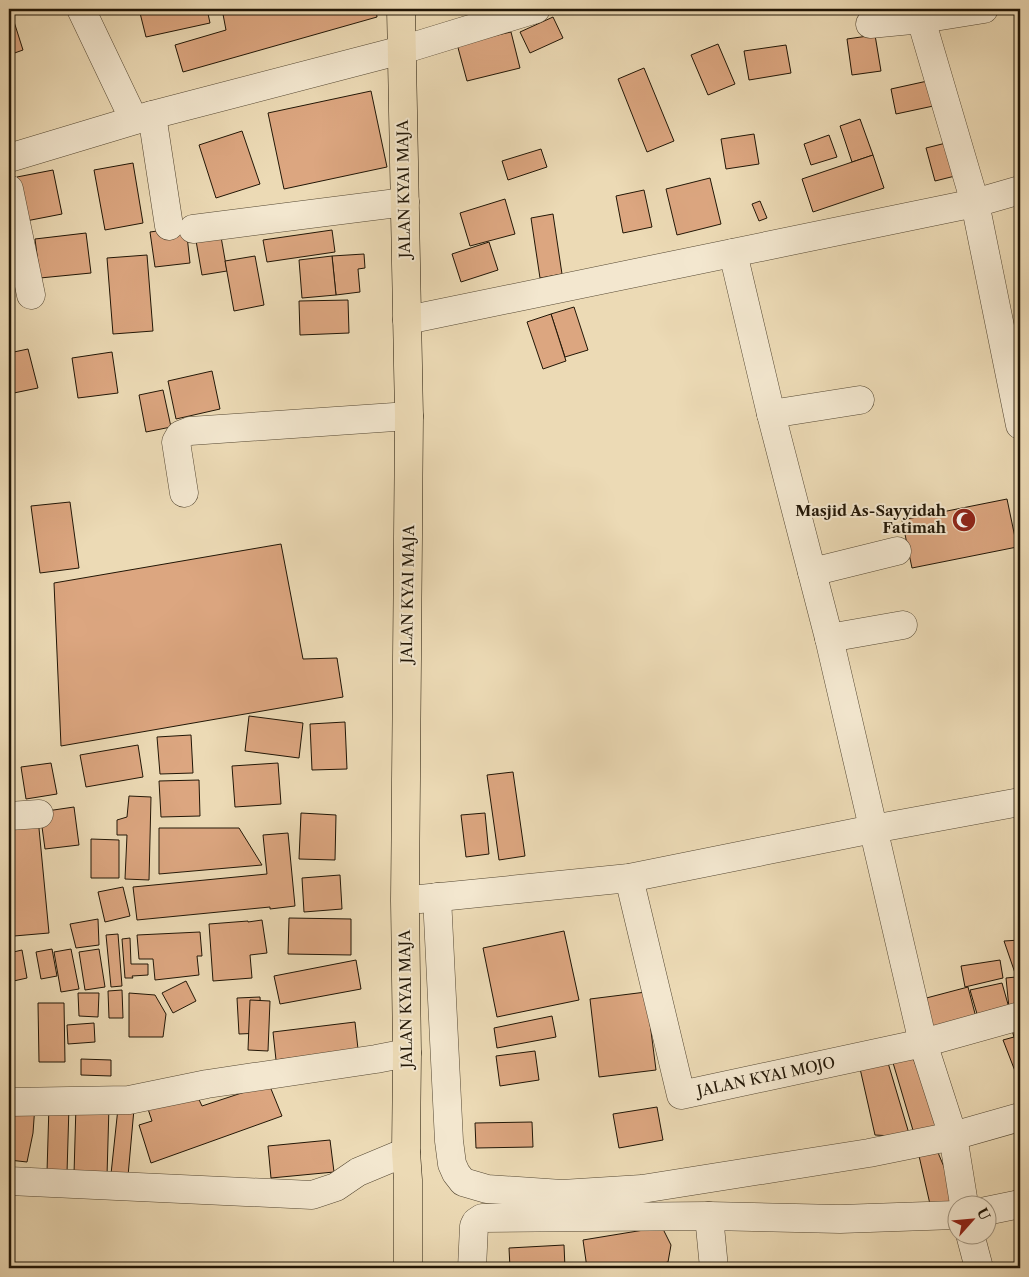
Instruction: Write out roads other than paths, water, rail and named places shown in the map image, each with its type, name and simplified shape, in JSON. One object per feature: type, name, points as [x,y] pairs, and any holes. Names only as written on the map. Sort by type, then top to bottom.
[{"type":"main road","name":"JALAN KYAI MAJA","points":[[401,9],[409,416],[405,901],[408,1268]]},
{"type":"street","points":[[81,9],[143,117],[181,228],[405,202]]},
{"type":"street","points":[[9,158],[143,117],[402,50],[536,9]]},
{"type":"street","points":[[870,24],[920,14],[984,9]]},
{"type":"street","points":[[920,14],[975,203],[1020,425]]},
{"type":"street","points":[[9,188],[31,295]]},
{"type":"street","points":[[407,320],[975,203],[1020,190]]},
{"type":"street","points":[[733,253],[771,414],[829,638],[923,1043],[953,1136],[962,1194]]},
{"type":"street","points":[[771,414],[860,400]]},
{"type":"street","points":[[184,493],[176,442],[180,435],[190,431],[409,416]]},
{"type":"street","points":[[812,572],[897,551]]},
{"type":"street","points":[[829,638],[904,626]]},
{"type":"street","points":[[405,901],[629,878],[873,829],[1020,802]]},
{"type":"street","points":[[9,816],[39,814]]},
{"type":"street","name":"JALAN KYAI MOJO","points":[[629,878],[681,1095],[923,1043],[1020,1016]]},
{"type":"street","points":[[437,897],[449,1141],[452,1164],[463,1182],[487,1189],[562,1194],[642,1189],[869,1153],[953,1136],[1020,1117]]},
{"type":"street","points":[[9,1102],[129,1100],[207,1084],[407,1053]]},
{"type":"street","points":[[9,1181],[312,1195],[336,1187],[358,1172],[406,1152]]},
{"type":"street","points":[[996,1208],[1020,1204]]},
{"type":"street","points":[[472,1268],[474,1226],[482,1218],[709,1216],[840,1219],[946,1215]]},
{"type":"street","points":[[709,1216],[714,1268]]},
{"type":"street","points":[[973,1244],[979,1268]]},
{"type":"place","name":"Masjid As-Sayyidah Fatimah","points":[[964,520]]}]
